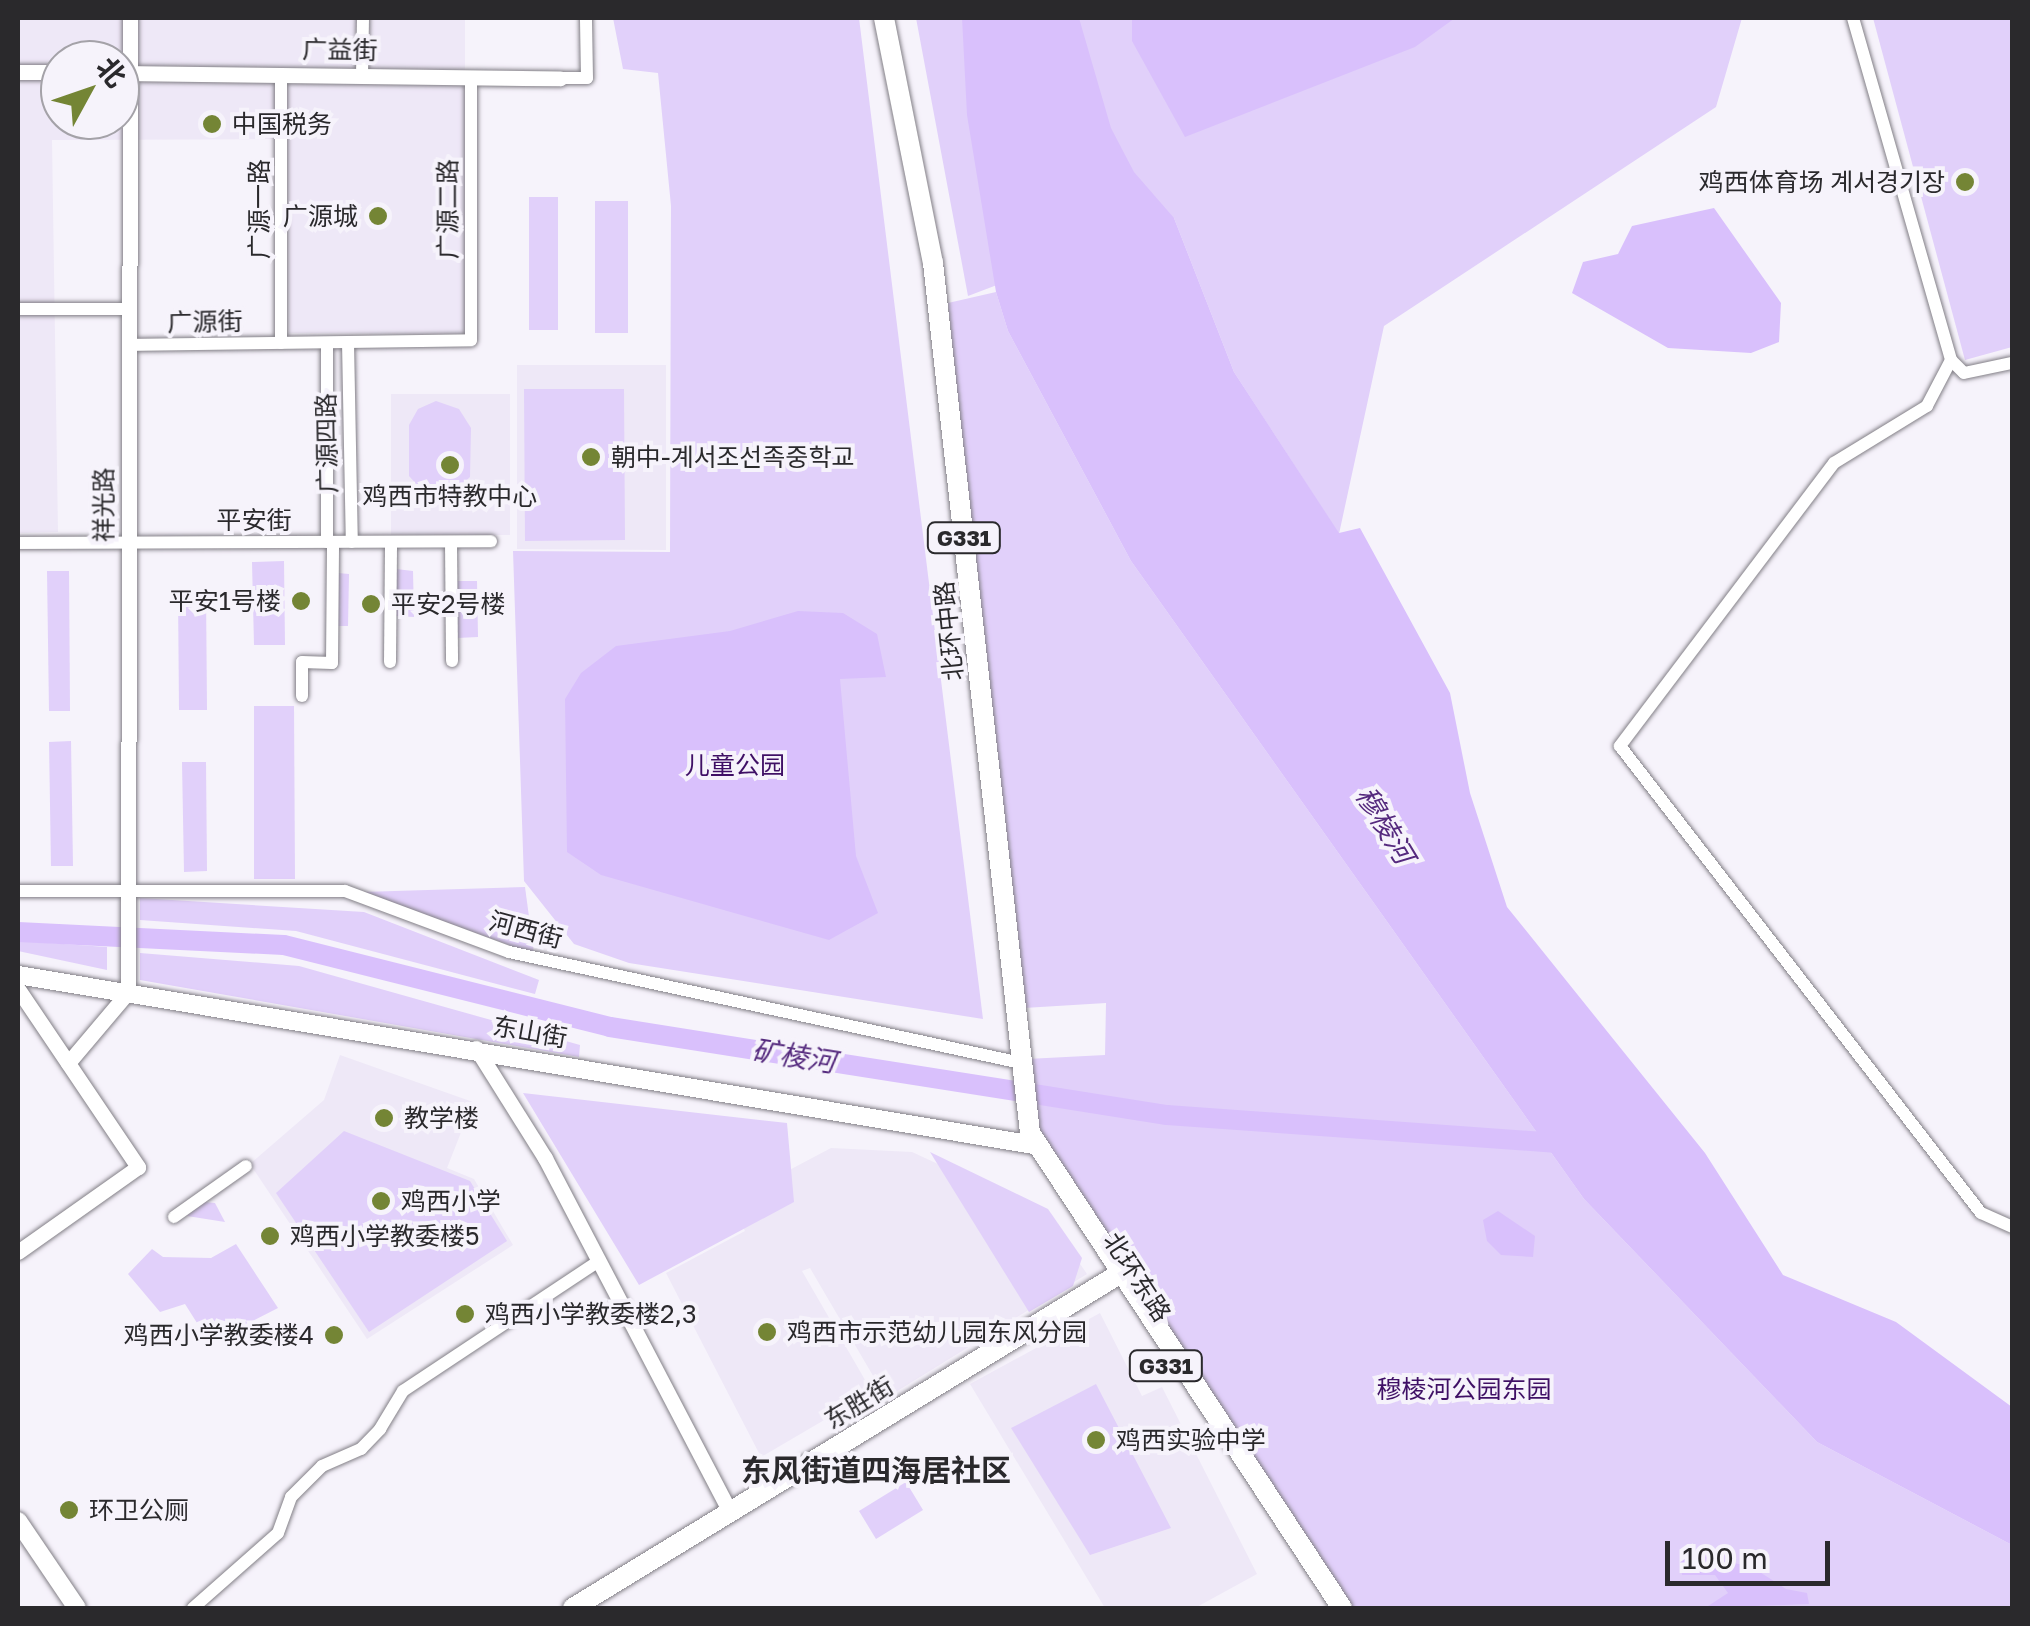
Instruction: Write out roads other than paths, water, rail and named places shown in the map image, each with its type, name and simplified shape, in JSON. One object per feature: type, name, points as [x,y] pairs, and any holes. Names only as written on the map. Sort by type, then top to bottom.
[{"type":"highway","name":"北环中路","points":[[874,18],[922,263],[1024,1132]]},
{"type":"highway","name":"北环中路","points":[[884,18],[934,263],[1015,1062]]},
{"type":"highway","name":"北环东路","points":[[1024,1132],[1325,1608]]},
{"type":"highway","name":"北环东路","points":[[1115,1276],[1342,1608]]},
{"type":"highway","name":"东胜街","points":[[572,1608],[1115,1276]]},
{"type":"main road","name":"东山街","points":[[18,975],[1024,1132]]},
{"type":"main road","points":[[18,1521],[77,1608]]},
{"type":"street","points":[[362,76],[363,18]]},
{"type":"street","points":[[560,78],[587,78],[586,18]]},
{"type":"street","points":[[1853,18],[1951,360],[1964,373],[2012,363]]},
{"type":"street","name":"广益街","points":[[140,73],[560,78]]},
{"type":"street","name":"广源一路","points":[[281,344],[282,75]]},
{"type":"street","name":"广源二路","points":[[470,77],[471,340]]},
{"type":"street","name":"祥光路","points":[[126,140],[128,992]]},
{"type":"street","points":[[18,309],[129,308]]},
{"type":"street","name":"广源街","points":[[129,346],[471,340]]},
{"type":"street","name":"广源四路","points":[[302,696],[302,662],[332,662],[327,342]]},
{"type":"street","name":"广源四路","points":[[348,342],[352,542]]},
{"type":"street","points":[[1951,360],[1927,406],[1834,463],[1620,746],[1981,1213],[2012,1227]]},
{"type":"street","points":[[390,662],[391,542]]},
{"type":"street","points":[[451,542],[452,661]]},
{"type":"street","name":"平安街","points":[[18,543],[491,542]]},
{"type":"street","name":"河西街","points":[[18,891],[345,890],[508,952],[1015,1062]]},
{"type":"street","points":[[18,989],[138,1167],[18,1252]]},
{"type":"street","points":[[68,1063],[128,992]]},
{"type":"street","points":[[476,1048],[599,1262],[730,1512]]},
{"type":"street","points":[[174,1217],[246,1166]]},
{"type":"street","points":[[193,1608],[278,1532],[291,1498],[322,1466],[361,1449],[404,1391],[599,1262]]},
{"type":"water","name":"穆棱河","points":[[962,18],[1079,18],[1111,128],[1134,172],[1174,218],[1234,372],[1339,533],[1360,528],[1450,693],[1470,793],[1507,907],[1705,1153],[1783,1275],[1896,1322],[2012,1407],[2012,1545],[1817,1442],[1584,1199],[1131,561],[1008,331],[996,292],[967,115]]},
{"type":"water","points":[[1132,18],[1455,18],[1415,47],[1185,137],[1132,41]]},
{"type":"water","points":[[1714,208],[1781,303],[1779,342],[1751,353],[1668,348],[1572,293],[1583,262],[1618,254],[1632,226]]},
{"type":"water","points":[[798,611],[843,613],[877,634],[886,677],[840,679],[856,856],[878,913],[829,940],[601,875],[567,852],[565,699],[581,673],[616,646],[730,631]]},
{"type":"water","points":[[1498,1211],[1535,1236],[1533,1257],[1501,1255],[1487,1241],[1483,1220]]},
{"type":"water","points":[[1694,1554],[1752,1567],[1786,1589],[1807,1593],[1809,1604],[1705,1608],[1728,1593],[1715,1575],[1682,1575],[1680,1562]]},
{"type":"waterway","name":"矿棱河","points":[[18,932],[284,945],[610,1027],[1167,1115],[1567,1144]]},
{"type":"place","name":"中国税务","points":[[212,124]]},
{"type":"place","name":"鸡西体育场 계서경기장","points":[[1965,182]]},
{"type":"place","name":"广源城","points":[[378,216]]},
{"type":"place","name":"朝中-계서조선족중학교","points":[[591,457]]},
{"type":"place","name":"鸡西市特教中心","points":[[450,465]]},
{"type":"place","name":"平安1号楼","points":[[301,601]]},
{"type":"place","name":"平安2号楼","points":[[371,604]]},
{"type":"place","name":"教学楼","points":[[384,1118]]},
{"type":"place","name":"鸡西小学","points":[[381,1201]]},
{"type":"place","name":"鸡西小学教委楼5","points":[[270,1236]]},
{"type":"place","name":"鸡西小学教委楼2,3","points":[[465,1314]]},
{"type":"place","name":"鸡西市示范幼儿园东风分园","points":[[767,1332]]},
{"type":"place","name":"鸡西小学教委楼4","points":[[334,1335]]},
{"type":"place","name":"鸡西实验中学","points":[[1096,1440]]},
{"type":"place","name":"环卫公厕","points":[[69,1510]]},
{"type":"district","name":"东风街道四海居社区","points":[[876,1470]]},
{"type":"park label","name":"儿童公园","points":[[735,765]]},
{"type":"park label","name":"穆棱河公园东园","points":[[1464,1389]]}]
